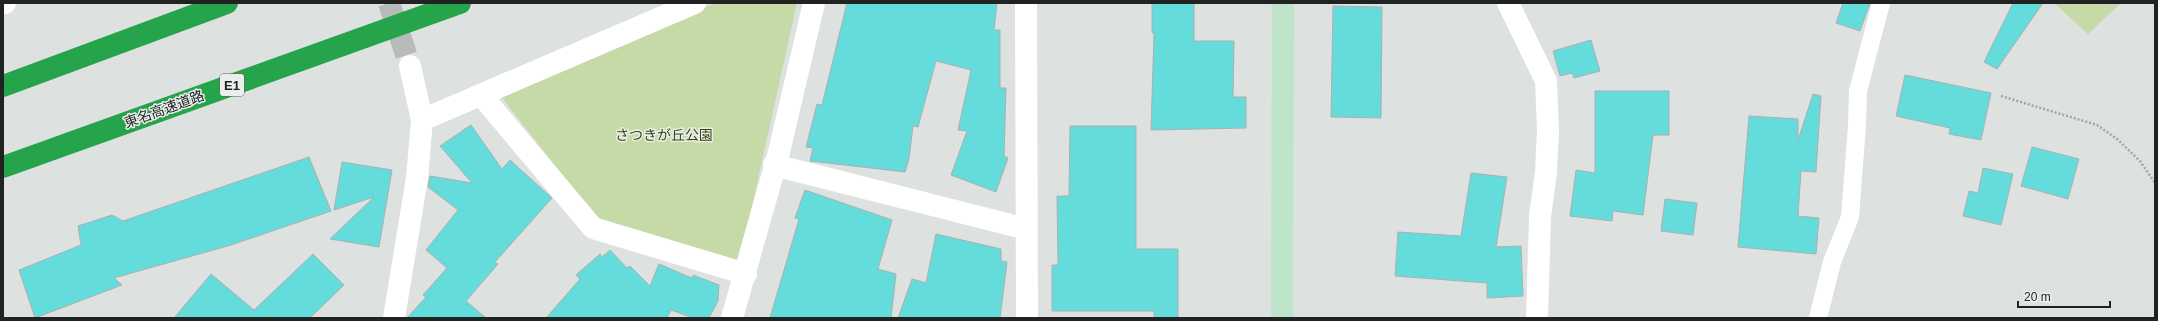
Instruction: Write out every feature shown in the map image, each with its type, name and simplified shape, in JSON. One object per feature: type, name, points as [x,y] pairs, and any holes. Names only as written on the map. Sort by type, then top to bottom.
[{"type":"highway","points":[[3,86],[227,3]]},
{"type":"highway","name":"東名高速道路","points":[[3,167],[460,3]]},
{"type":"street","points":[[422,120],[696,3]]},
{"type":"street","points":[[732,318],[746,274],[814,3]]},
{"type":"street","points":[[1026,3],[1027,318]]},
{"type":"street","points":[[1282,318],[1283,3]]},
{"type":"street","points":[[1508,3],[1546,81],[1548,130],[1546,172],[1540,216],[1537,318]]},
{"type":"street","points":[[394,318],[417,178],[422,120],[410,66]]},
{"type":"street","points":[[481,95],[593,228],[746,274]]},
{"type":"street","points":[[774,166],[1027,229]]},
{"type":"lane","points":[[1818,318],[1832,262],[1850,217],[1858,91],[1881,3]]},
{"type":"path","points":[[2001,96],[2097,124],[2117,139],[2140,161],[2155,183]]},
{"type":"green space","name":"さつきが丘公園","points":[[715,3],[797,3],[739,265],[598,221],[500,95]]},
{"type":"green space","points":[[2054,3],[2121,3],[2088,34]]},
{"type":"building","points":[[847,3],[997,3],[994,30],[1000,30],[1000,88],[1006,88],[1004,156],[1008,158],[996,192],[951,175],[967,131],[958,130],[971,70],[936,61],[918,127],[913,126],[909,159],[905,172],[810,161],[813,148],[806,147],[817,104],[822,105]]},
{"type":"building","points":[[1152,3],[1194,3],[1194,41],[1234,41],[1233,97],[1246,97],[1246,128],[1151,130],[1154,33],[1152,33]]},
{"type":"building","points":[[1843,3],[1870,3],[1860,31],[1836,23]]},
{"type":"building","points":[[2013,3],[2043,3],[1997,69],[1984,62]]},
{"type":"building","points":[[1333,6],[1382,7],[1381,118],[1331,117]]},
{"type":"building","points":[[1591,40],[1600,71],[1574,78],[1572,73],[1560,76],[1553,51]]},
{"type":"building","points":[[1905,75],[1991,93],[1981,140],[1949,134],[1950,128],[1896,116]]},
{"type":"building","points":[[1595,91],[1669,91],[1669,135],[1653,135],[1643,215],[1613,211],[1612,221],[1570,216],[1576,170],[1595,173]]},
{"type":"building","points":[[1813,94],[1821,96],[1816,172],[1801,171],[1798,216],[1819,218],[1816,254],[1738,247],[1749,116],[1798,119],[1798,140]]},
{"type":"building","points":[[471,125],[502,169],[510,160],[552,198],[495,262],[498,264],[466,301],[486,318],[407,318],[426,297],[423,295],[447,268],[426,250],[458,210],[428,187],[430,176],[472,183],[440,146]]},
{"type":"building","points":[[1070,126],[1136,126],[1136,249],[1178,249],[1178,318],[1154,318],[1154,311],[1052,311],[1052,265],[1058,265],[1057,196],[1069,196]]},
{"type":"building","points":[[2032,147],[2079,159],[2068,199],[2021,186]]},
{"type":"building","points":[[309,157],[331,211],[231,245],[114,278],[122,285],[35,318],[19,270],[81,245],[78,226],[112,215],[123,221]]},
{"type":"building","points":[[342,162],[392,170],[379,247],[330,239],[374,197],[334,210]]},
{"type":"building","points":[[1983,168],[2013,174],[2001,225],[1963,216],[1969,191],[1978,193]]},
{"type":"building","points":[[1471,173],[1507,177],[1496,247],[1521,246],[1523,296],[1487,298],[1487,283],[1395,276],[1398,232],[1461,236]]},
{"type":"building","points":[[805,190],[892,220],[878,269],[896,274],[891,318],[770,318],[799,219],[795,218]]},
{"type":"building","points":[[1665,199],[1697,203],[1693,235],[1661,231]]},
{"type":"building","points":[[936,234],[1001,249],[1001,261],[1007,262],[1000,318],[898,318],[912,279],[926,283]]},
{"type":"building","points":[[610,250],[627,268],[630,266],[650,286],[659,264],[692,278],[693,275],[719,285],[718,301],[709,318],[693,318],[671,310],[667,318],[546,318],[580,279],[576,275],[600,254],[602,257]]},
{"type":"building","points":[[313,254],[344,285],[310,318],[174,318],[211,274],[254,310]]},
{"type":"tunnel","points":[[389,3],[410,66]]}]
